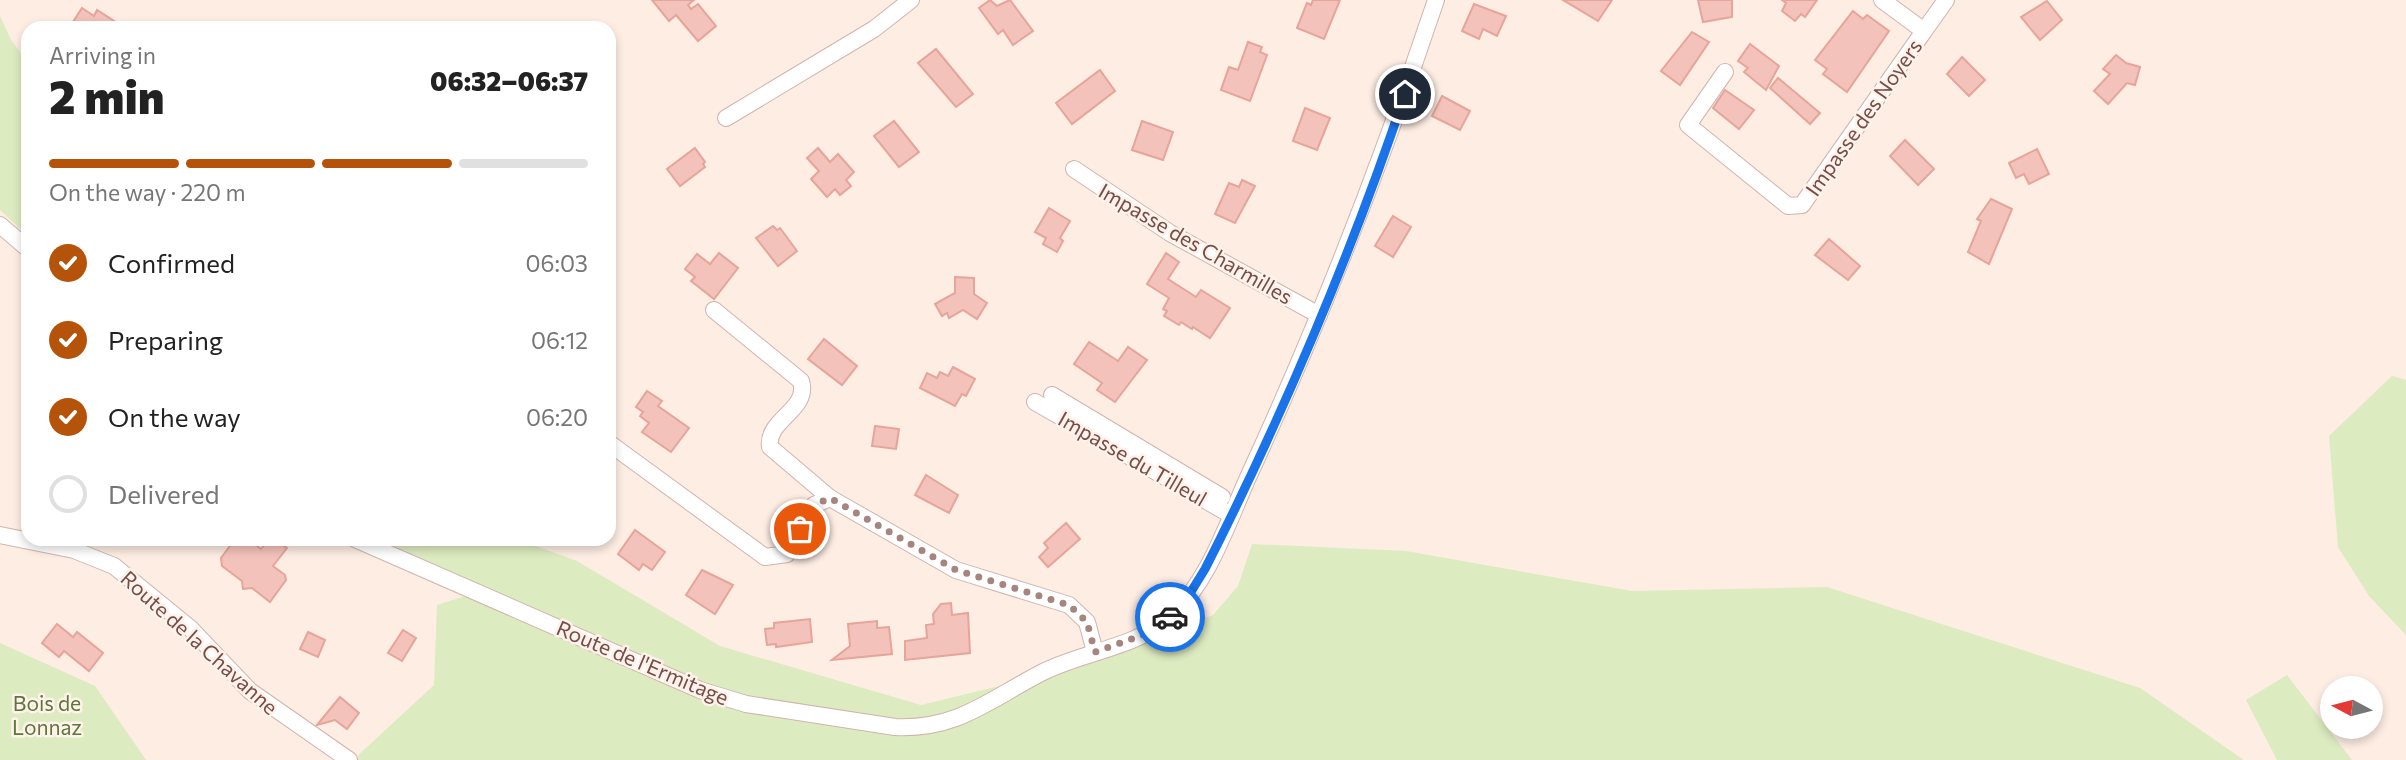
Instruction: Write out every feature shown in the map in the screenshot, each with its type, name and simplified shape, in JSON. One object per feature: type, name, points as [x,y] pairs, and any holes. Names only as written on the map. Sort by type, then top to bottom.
[{"type":"street","points":[[726,118],[874,29],[912,0]]},
{"type":"street","name":"Route de l'Ermitage","points":[[371,546],[700,690],[746,704],[877,725],[914,728],[950,722],[1052,667],[1143,635],[1173,614],[1196,584],[1233,510],[1319,315],[1385,149],[1436,0]]},
{"type":"street","points":[[1882,0],[1924,31],[1946,0]]},
{"type":"street","name":"Impasse des Noyers","points":[[1725,72],[1688,125],[1788,206],[1795,208],[1802,205],[1924,31]]},
{"type":"street","name":"Impasse des Charmilles","points":[[1074,170],[1170,233],[1319,315]]},
{"type":"street","points":[[0,225],[21,243]]},
{"type":"street","points":[[715,310],[801,381],[800,400],[770,436],[769,447],[830,498],[956,570],[1069,605],[1087,622],[1095,652]]},
{"type":"street","points":[[1052,396],[1233,510]]},
{"type":"street","name":"Impasse du Tilleul","points":[[1035,401],[1233,510]]},
{"type":"street","points":[[616,448],[765,557],[787,554],[814,505],[830,498]]},
{"type":"street","name":"Route de la Chavanne","points":[[0,534],[21,539]]},
{"type":"street","name":"Route de la Chavanne","points":[[53,546],[88,554],[120,570],[191,629],[250,691],[349,760]]},
{"type":"green space","points":[[0,16],[11,40],[21,54],[21,230],[0,210]]},
{"type":"green space","points":[[2392,376],[2406,380],[2406,635],[2369,596],[2338,547],[2329,436]]},
{"type":"green space","points":[[1252,544],[1406,551],[1632,591],[1827,587],[2140,688],[2244,760],[353,760],[434,685],[437,605],[487,589],[394,546],[536,546],[577,561],[720,646],[921,705],[1070,669],[1213,615],[1238,586]]},
{"type":"green space","name":"Bois de Lonnaz","points":[[0,643],[95,686],[146,760],[0,760]]},
{"type":"green space","points":[[2287,675],[2320,718],[2320,739],[2336,739],[2352,760],[2277,760],[2246,700]]},
{"type":"building","points":[[652,0],[694,0],[688,5],[691,9],[698,4],[716,26],[698,41],[676,15],[669,21]]},
{"type":"building","points":[[990,0],[997,6],[1010,0],[1033,31],[1013,45],[1003,30],[998,34],[979,8]]},
{"type":"building","points":[[1313,0],[1340,0],[1324,39],[1297,28],[1307,3],[1311,5]]},
{"type":"building","points":[[1563,0],[1612,0],[1598,21]]},
{"type":"building","points":[[1698,0],[1732,0],[1732,17],[1703,22]]},
{"type":"building","points":[[1782,0],[1817,0],[1805,17],[1801,14],[1795,21],[1782,11],[1786,3]]},
{"type":"building","points":[[2047,1],[2062,20],[2040,40],[2021,17]]},
{"type":"building","points":[[1474,4],[1506,16],[1497,36],[1483,29],[1479,39],[1462,31]]},
{"type":"building","points":[[82,8],[94,16],[97,10],[114,21],[74,21]]},
{"type":"building","points":[[1853,11],[1863,19],[1867,15],[1889,31],[1847,92],[1823,74],[1827,69],[1815,60]]},
{"type":"building","points":[[1692,32],[1709,42],[1680,85],[1661,71]]},
{"type":"building","points":[[1248,42],[1262,47],[1260,52],[1267,55],[1250,101],[1221,90],[1229,67],[1238,70]]},
{"type":"building","points":[[1750,44],[1779,66],[1766,90],[1744,72],[1748,68],[1738,61]]},
{"type":"building","points":[[936,49],[973,94],[956,107],[918,63]]},
{"type":"building","points":[[2116,55],[2126,63],[2140,67],[2135,85],[2127,83],[2108,104],[2094,91],[2110,74],[2103,69]]},
{"type":"building","points":[[1962,57],[1985,80],[1969,96],[1947,74]]},
{"type":"building","points":[[1100,70],[1115,91],[1072,124],[1056,103]]},
{"type":"building","points":[[1778,78],[1820,113],[1810,124],[1770,88]]},
{"type":"building","points":[[1725,90],[1754,110],[1739,129],[1713,108]]},
{"type":"building","points":[[1442,96],[1470,111],[1460,130],[1432,116]]},
{"type":"building","points":[[1305,108],[1330,118],[1317,150],[1293,141]]},
{"type":"building","points":[[894,121],[919,152],[899,167],[874,136]]},
{"type":"building","points":[[1142,121],[1173,132],[1163,160],[1132,150]]},
{"type":"building","points":[[1905,140],[1934,169],[1918,185],[1890,156]]},
{"type":"building","points":[[695,148],[705,162],[705,167],[680,186],[667,169]]},
{"type":"building","points":[[818,148],[830,162],[838,154],[854,172],[846,180],[851,186],[840,195],[835,189],[827,197],[811,179],[819,171],[807,158]]},
{"type":"building","points":[[2037,149],[2049,174],[2029,184],[2024,174],[2016,178],[2009,163]]},
{"type":"building","points":[[1242,180],[1255,186],[1235,223],[1215,214],[1229,183],[1239,187]]},
{"type":"building","points":[[1991,199],[2012,209],[1989,264],[1968,252],[1981,221],[1977,219]]},
{"type":"building","points":[[1049,208],[1070,221],[1060,238],[1063,241],[1057,252],[1043,244],[1046,238],[1035,232]]},
{"type":"building","points":[[1393,216],[1411,227],[1393,257],[1375,246]]},
{"type":"building","points":[[773,226],[777,230],[780,228],[797,251],[778,266],[756,238]]},
{"type":"building","points":[[1829,239],[1860,266],[1848,280],[1815,255]]},
{"type":"building","points":[[719,253],[738,268],[714,299],[691,281],[695,277],[685,269],[697,254],[710,264]]},
{"type":"building","points":[[1166,253],[1179,262],[1168,279],[1196,297],[1201,290],[1230,308],[1210,338],[1193,327],[1192,329],[1181,322],[1179,325],[1164,316],[1167,311],[1163,309],[1169,298],[1147,284]]},
{"type":"building","points":[[955,277],[974,278],[974,294],[987,303],[977,319],[963,310],[949,318],[947,313],[942,316],[935,304],[955,293]]},
{"type":"building","points":[[824,339],[857,366],[842,385],[808,359]]},
{"type":"building","points":[[1089,342],[1118,361],[1128,347],[1147,360],[1115,402],[1097,390],[1102,383],[1074,364]]},
{"type":"building","points":[[953,367],[975,379],[966,396],[962,394],[955,406],[920,388],[927,373],[937,378],[940,372],[948,376]]},
{"type":"building","points":[[647,391],[662,401],[658,406],[689,428],[671,452],[642,432],[649,423],[640,416],[643,412],[636,407]]},
{"type":"building","points":[[875,426],[899,429],[896,449],[872,446]]},
{"type":"building","points":[[926,475],[958,495],[949,513],[915,495]]},
{"type":"building","points":[[1066,523],[1080,539],[1048,567],[1039,557],[1048,548],[1044,543]]},
{"type":"building","points":[[635,530],[665,552],[652,570],[643,564],[639,570],[618,554]]},
{"type":"building","points":[[230,546],[257,546],[261,549],[263,546],[284,546],[287,548],[273,566],[285,575],[286,580],[270,602],[252,588],[243,589],[242,581],[222,566],[221,558]]},
{"type":"building","points":[[702,570],[733,585],[715,614],[686,595]]},
{"type":"building","points":[[951,603],[952,615],[968,613],[970,653],[905,660],[905,641],[927,638],[926,625],[934,624],[933,614],[941,604]]},
{"type":"building","points":[[810,619],[812,642],[776,647],[776,644],[767,645],[765,629],[774,628],[774,623]]},
{"type":"building","points":[[877,621],[877,628],[889,627],[892,654],[832,660],[850,646],[848,624]]},
{"type":"building","points":[[57,624],[73,637],[77,632],[103,653],[89,671],[64,651],[59,657],[42,643]]},
{"type":"building","points":[[403,630],[416,638],[402,661],[388,653]]},
{"type":"building","points":[[308,632],[325,640],[318,657],[300,649]]},
{"type":"building","points":[[340,697],[359,713],[347,729],[335,720],[317,725]]},
{"type":"way so far","points":[[800,529],[814,505],[830,498],[956,570],[1069,605],[1087,622],[1095,652],[1143,635],[1170,617]]},
{"type":"route","points":[[1170,617],[1189,595],[1205,569],[1284,399],[1371,186],[1405,94]]}]
